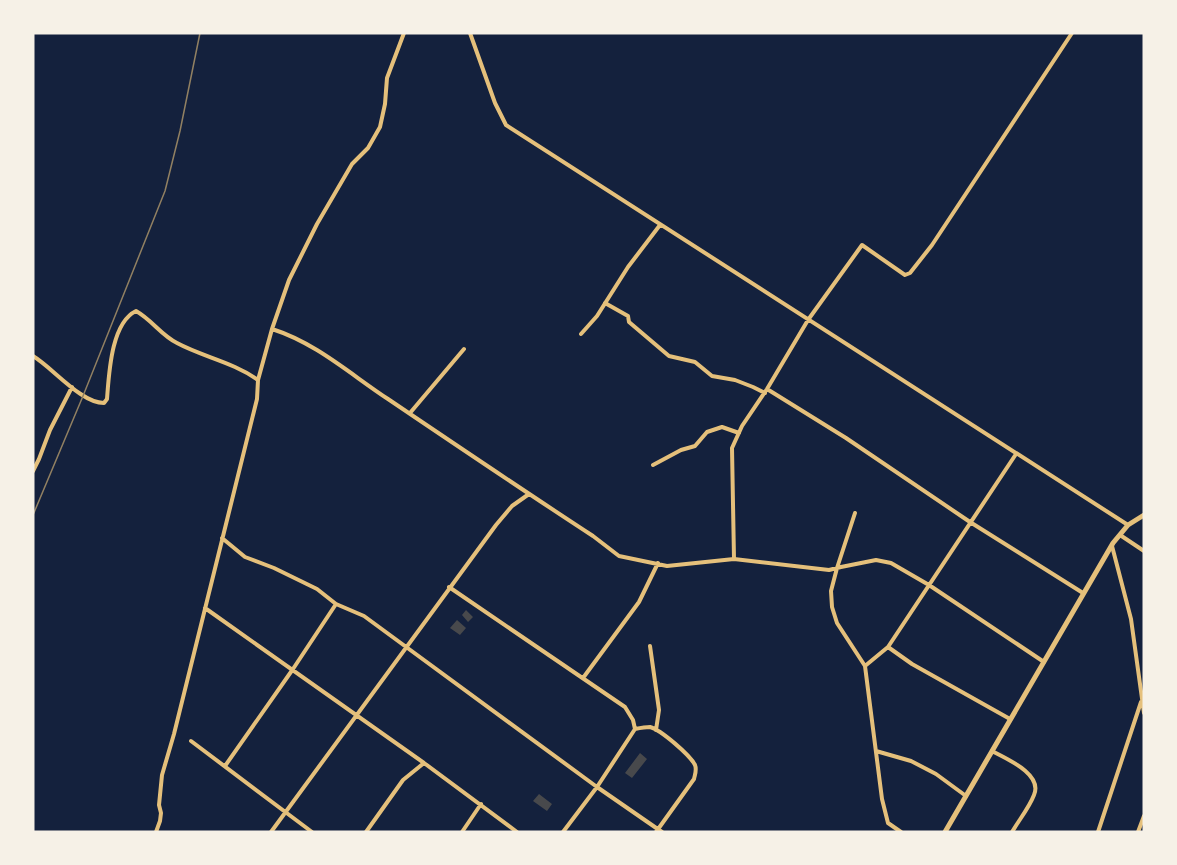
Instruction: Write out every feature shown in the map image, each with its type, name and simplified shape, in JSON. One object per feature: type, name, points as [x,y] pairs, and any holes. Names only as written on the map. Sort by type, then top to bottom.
[{"type":"main road","points":[[945,832],[1112,544],[1128,525],[1144,515]]},
{"type":"street","points":[[156,832],[161,813],[159,806],[162,775],[257,399],[258,380],[272,329],[289,280],[316,224],[352,164],[368,148],[380,127],[387,78],[404,33]]},
{"type":"street","points":[[470,33],[495,104],[506,125],[1128,525]]},
{"type":"street","points":[[734,559],[732,448],[808,320],[862,245],[905,275],[910,273],[932,245],[1072,33]]},
{"type":"street","points":[[581,334],[597,316],[628,267],[660,225]]},
{"type":"street","points":[[605,303],[628,316],[629,322],[669,356],[695,362],[712,376],[735,380],[766,391],[846,438],[970,522],[1083,593]]},
{"type":"street","points":[[33,356],[83,396],[96,403],[104,403],[107,399],[110,360],[120,328],[129,315],[136,311],[146,316],[162,334],[177,344],[246,371],[258,380]]},
{"type":"street","points":[[272,329],[288,334],[319,350],[619,556],[667,566],[734,559],[829,570],[876,560],[891,563],[1044,662]]},
{"type":"street","points":[[410,413],[464,349]]},
{"type":"street","points":[[33,471],[50,430],[72,387]]},
{"type":"street","points":[[653,465],[681,450],[695,446],[707,432],[722,427],[739,433]]},
{"type":"street","points":[[865,666],[888,647],[1016,454]]},
{"type":"street","points":[[271,832],[449,587],[512,506],[529,494]]},
{"type":"street","points":[[855,513],[831,591],[832,607],[837,622],[865,666],[882,799],[888,823],[901,832]]},
{"type":"street","points":[[1119,535],[1144,551]]},
{"type":"street","points":[[222,538],[245,557],[317,589],[336,604],[364,616],[659,831],[694,779],[696,770],[689,756],[660,732],[650,727],[635,729]]},
{"type":"street","points":[[1112,544],[1131,619],[1144,713]]},
{"type":"street","points":[[583,678],[639,602],[658,564]]},
{"type":"street","points":[[449,587],[625,707],[633,720],[635,729],[597,787],[563,832]]},
{"type":"street","points":[[225,766],[336,604]]},
{"type":"street","points":[[205,608],[481,804],[516,832]]},
{"type":"street","points":[[650,646],[659,710],[656,730]]},
{"type":"street","points":[[888,647],[912,664],[1010,718]]},
{"type":"street","points":[[1098,832],[1142,699]]},
{"type":"street","points":[[191,741],[312,832]]},
{"type":"street","points":[[876,751],[911,761],[936,774],[966,796]]},
{"type":"street","points":[[992,751],[1023,768],[1036,785],[1035,793],[1012,832]]},
{"type":"street","points":[[366,832],[403,780],[424,763]]},
{"type":"street","points":[[462,832],[481,804]]},
{"type":"street","points":[[1138,832],[1144,816]]},
{"type":"building","points":[[466,610],[473,617],[468,622],[462,615]]},
{"type":"building","points":[[457,620],[466,628],[460,635],[450,628]]},
{"type":"building","points":[[640,753],[647,759],[632,778],[625,773]]},
{"type":"building","points":[[539,794],[552,804],[547,811],[533,801]]},
{"type":"railway","points":[[33,515],[165,191],[200,33]]}]
